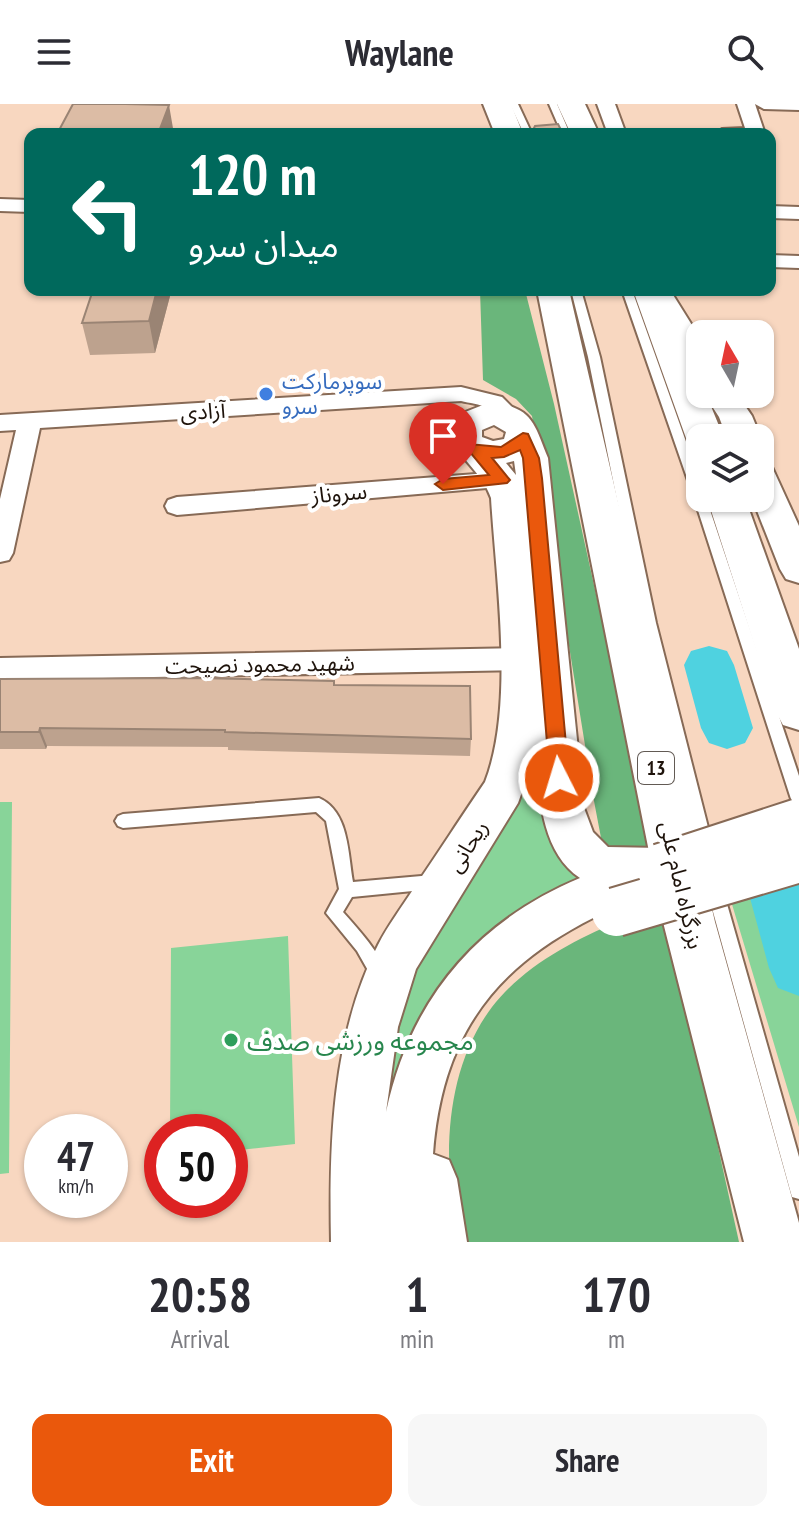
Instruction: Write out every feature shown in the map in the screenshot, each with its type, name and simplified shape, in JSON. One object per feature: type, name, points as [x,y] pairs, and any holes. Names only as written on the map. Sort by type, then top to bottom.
[{"type":"highway","points":[[497,104],[507,128]]},
{"type":"highway","points":[[571,104],[582,128]]},
{"type":"highway","name":"بزرگراه امام علی","points":[[554,296],[689,922],[774,1242]]},
{"type":"highway","points":[[654,296],[700,424]]},
{"type":"highway","points":[[731,512],[799,712]]},
{"type":"main road","points":[[656,296],[686,342]]},
{"type":"main road","points":[[480,452],[480,416],[496,414],[518,428],[531,458],[562,808],[570,837],[583,858],[607,869],[661,868]]},
{"type":"main road","name":"ریحانی","points":[[359,1242],[355,1166],[370,1029],[396,958],[503,790],[514,761],[522,701],[509,498],[480,452]]},
{"type":"main road","points":[[774,509],[799,569]]},
{"type":"main road","points":[[410,1242],[406,1152],[415,1092],[437,1028],[485,968],[548,916],[597,892],[799,823]]},
{"type":"main road","points":[[439,1242],[429,1186],[432,1134],[442,1083],[463,1029],[481,1000],[515,970],[569,934],[616,912],[799,858]]},
{"type":"street","points":[[606,104],[615,128]]},
{"type":"street","points":[[764,104],[799,105]]},
{"type":"street","points":[[727,126],[751,119]]},
{"type":"street","points":[[0,205],[24,206]]},
{"type":"street","points":[[776,212],[799,213]]},
{"type":"street","points":[[776,261],[799,262]]},
{"type":"street","name":"آزادی","points":[[0,423],[406,399],[434,394],[479,397],[494,402],[518,428]]},
{"type":"street","points":[[406,399],[444,411],[480,452]]},
{"type":"street","points":[[1,549],[30,421]]},
{"type":"street","name":"سروناز","points":[[177,506],[480,452]]},
{"type":"street","name":"شهید محمود نصیحت","points":[[0,669],[521,659]]},
{"type":"lane","points":[[514,104],[525,128]]},
{"type":"lane","points":[[553,104],[563,128]]},
{"type":"lane","points":[[578,296],[594,357],[677,741],[721,914],[799,1190]]},
{"type":"lane","points":[[629,296],[686,458]]},
{"type":"lane","points":[[705,512],[799,799]]},
{"type":"lane","points":[[123,821],[319,805],[333,818],[347,890],[334,913],[363,946],[385,983]]},
{"type":"lane","points":[[347,890],[445,880]]},
{"type":"green space","points":[[480,296],[527,296],[554,404],[739,1242],[459,1242],[450,1182],[451,1120],[464,1060],[476,1033],[504,993],[533,968],[566,947],[617,922],[594,801],[532,416],[516,399],[483,380]]},
{"type":"green space","points":[[534,731],[591,875],[486,954],[377,1242],[386,1025]]},
{"type":"green space","points":[[0,802],[12,802],[9,1173],[0,1174]]},
{"type":"green space","points":[[799,869],[799,1127],[728,891]]},
{"type":"green space","name":"مجموعه ورزشی صدف","points":[[288,936],[295,1144],[248,1149],[248,1114],[170,1114],[171,948]]},
{"type":"building","points":[[73,104],[169,105],[160,128],[60,128]]},
{"type":"building","points":[[558,124],[560,128],[534,128]]},
{"type":"building","points":[[91,296],[155,296],[149,321],[82,323]]},
{"type":"building","points":[[0,679],[334,681],[334,685],[470,686],[471,739],[225,730],[40,728],[39,732],[0,732]]},
{"type":"waterway","points":[[709,665],[727,728]]},
{"type":"waterway","points":[[779,898],[799,968]]},
{"type":"place","name":"سوپرمارکت سرو","points":[[266,394]]},
{"type":"place","name":"مجموعه ورزشی صدف","points":[[231,1040]]},
{"type":"route","points":[[443,484],[502,480],[475,448],[504,452],[513,449],[523,438],[531,458],[534,478],[559,778]]}]
